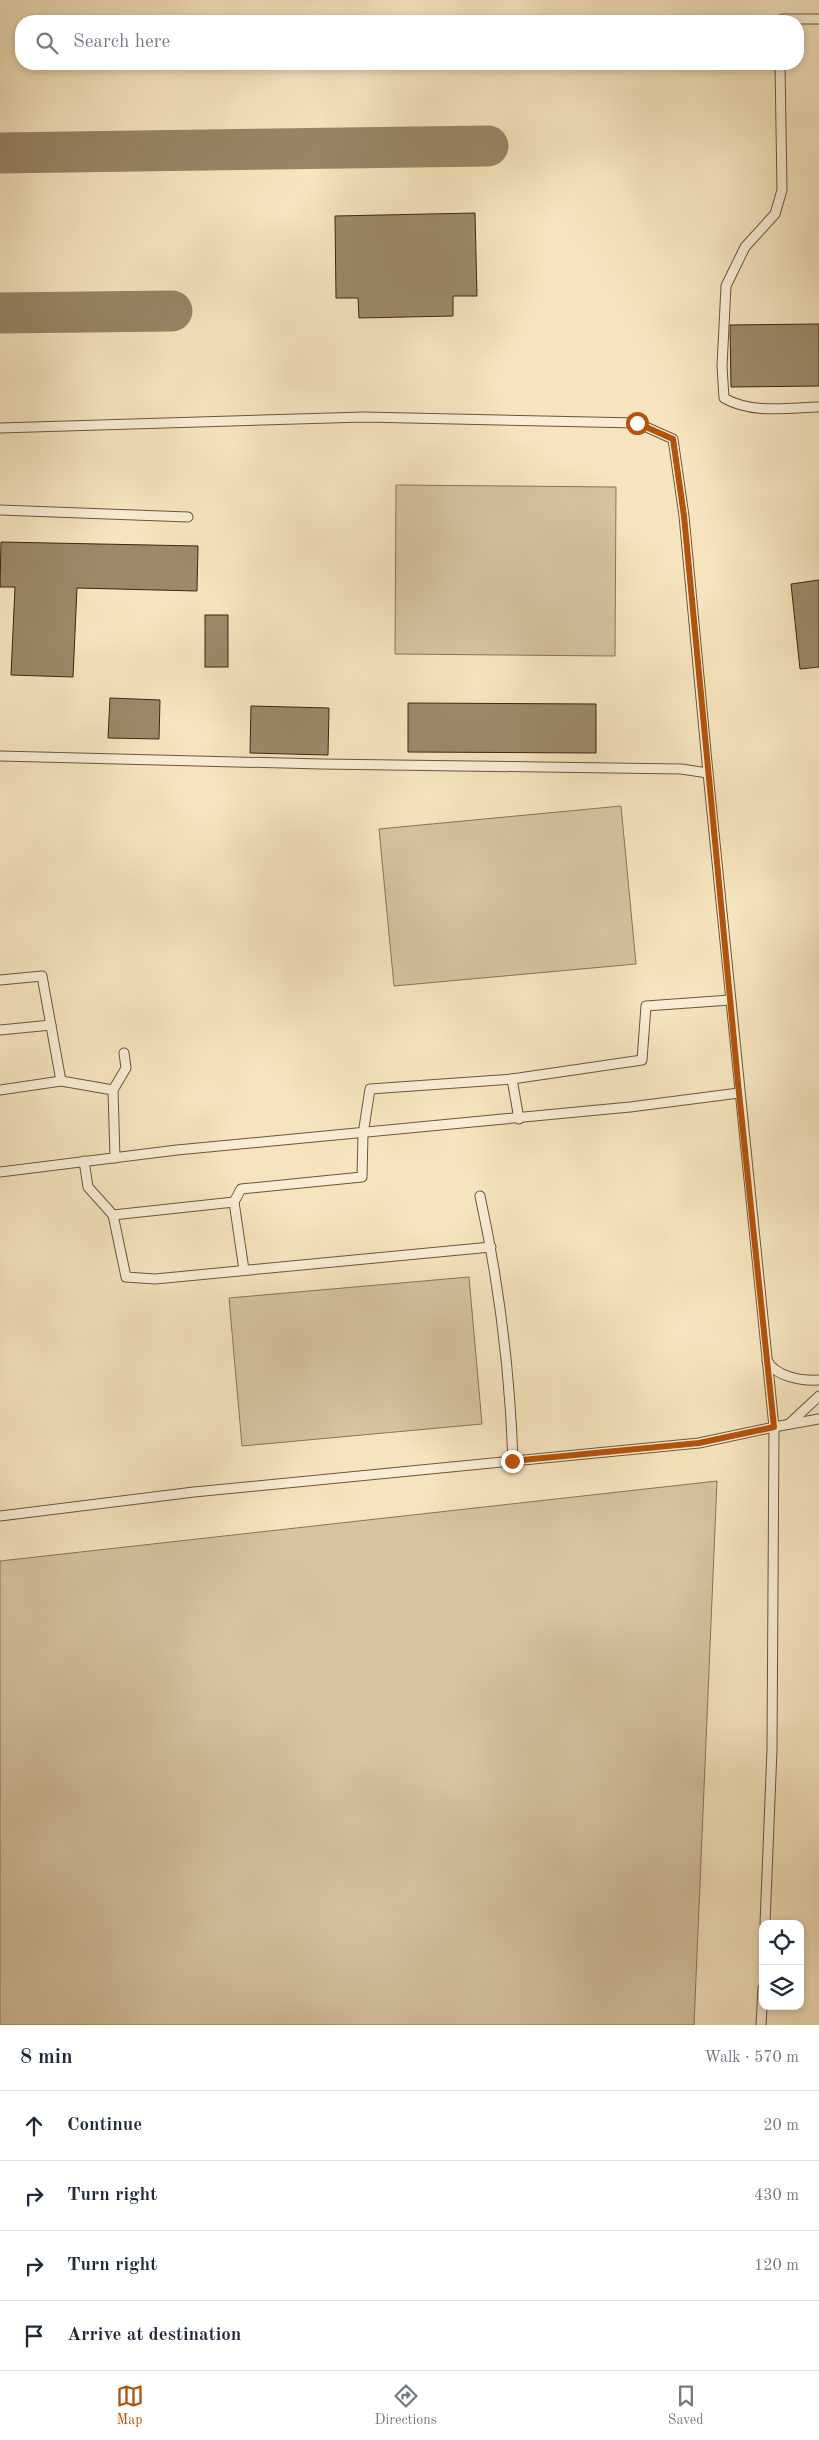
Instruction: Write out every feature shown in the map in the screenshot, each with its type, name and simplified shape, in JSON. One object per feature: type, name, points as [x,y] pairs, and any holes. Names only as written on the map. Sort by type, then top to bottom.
[{"type":"lane","points":[[804,19],[819,19]]},
{"type":"lane","points":[[780,70],[782,190],[776,214],[746,247],[726,286],[722,358],[724,398],[734,404],[750,408],[819,407]]},
{"type":"lane","points":[[0,428],[374,417],[637,423],[673,439],[684,516],[739,1093],[774,1427],[772,1749],[765,1920]]},
{"type":"lane","points":[[0,510],[188,517]]},
{"type":"lane","points":[[0,756],[320,764],[681,769],[708,774]]},
{"type":"lane","points":[[0,980],[42,976],[60,1081]]},
{"type":"lane","points":[[244,1270],[234,1202],[241,1189],[362,1177],[363,1134],[370,1089],[512,1079],[642,1060],[646,1006],[730,1000]]},
{"type":"lane","points":[[0,1030],[51,1025]]},
{"type":"lane","points":[[115,1158],[113,1090],[126,1068],[124,1053]]},
{"type":"lane","points":[[512,1079],[519,1118]]},
{"type":"lane","points":[[0,1090],[60,1081],[113,1090]]},
{"type":"lane","points":[[0,1172],[177,1150],[363,1134],[739,1093]]},
{"type":"lane","points":[[84,1162],[88,1187],[113,1215],[126,1277],[155,1279],[492,1247]]},
{"type":"lane","points":[[480,1196],[492,1247],[510,1389],[512,1461]]},
{"type":"lane","points":[[113,1215],[234,1202]]},
{"type":"lane","points":[[766,1360],[770,1368],[801,1381],[819,1380]]},
{"type":"lane","points":[[789,1424],[819,1396]]},
{"type":"lane","points":[[0,1516],[194,1492],[699,1443],[819,1419]]},
{"type":"lane","points":[[761,2025],[762,2010]]},
{"type":"shaded area","points":[[396,485],[616,487],[615,656],[395,654]]},
{"type":"shaded area","points":[[621,806],[636,964],[394,986],[379,829]]},
{"type":"shaded area","points":[[469,1277],[482,1424],[242,1446],[229,1298]]},
{"type":"shaded area","points":[[717,1481],[694,2025],[0,2025],[0,1561]]},
{"type":"building","points":[[475,213],[477,296],[453,296],[453,316],[359,318],[358,298],[336,298],[335,216]]},
{"type":"building","points":[[819,324],[819,386],[731,387],[730,325]]},
{"type":"building","points":[[1,542],[198,546],[197,591],[77,588],[73,677],[11,675],[15,587],[0,587]]},
{"type":"building","points":[[819,580],[819,667],[800,669],[791,584]]},
{"type":"building","points":[[205,615],[228,615],[228,667],[205,667]]},
{"type":"building","points":[[110,698],[160,700],[159,739],[108,738]]},
{"type":"building","points":[[408,703],[596,704],[596,753],[408,752]]},
{"type":"building","points":[[251,706],[329,708],[328,755],[250,753]]},
{"type":"taxiway","points":[[0,153],[488,146]]},
{"type":"taxiway","points":[[0,313],[172,311]]},
{"type":"route","points":[[512,1461],[699,1443],[774,1427],[739,1093],[684,516],[673,439],[637,423]]}]
